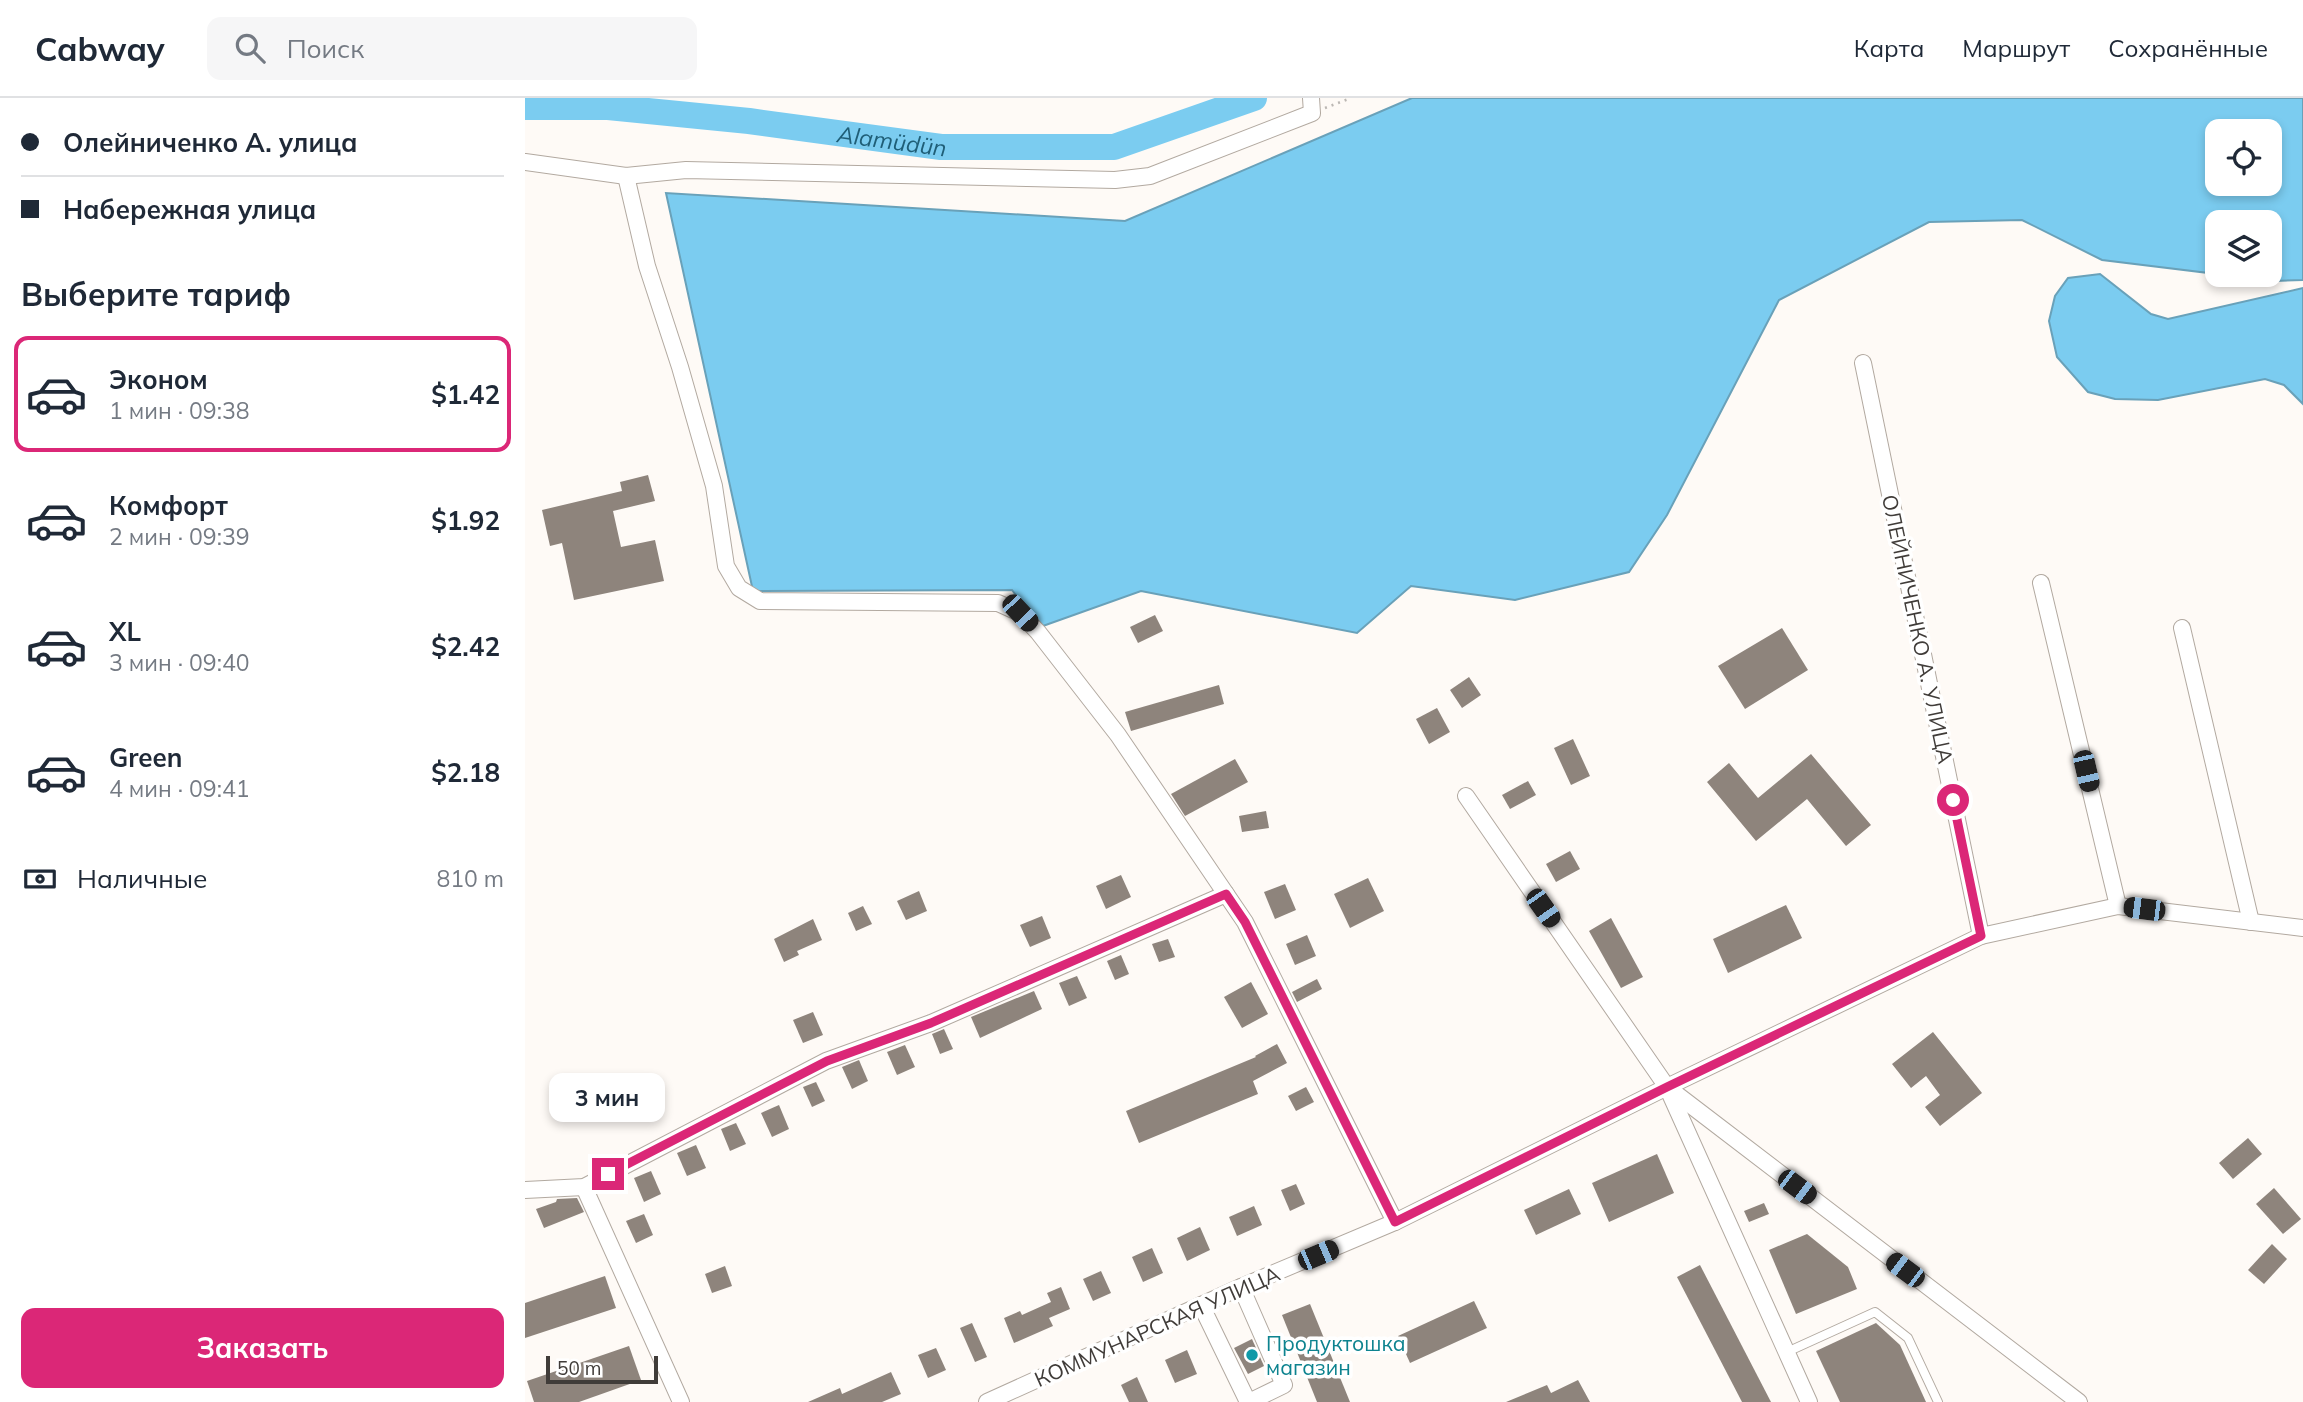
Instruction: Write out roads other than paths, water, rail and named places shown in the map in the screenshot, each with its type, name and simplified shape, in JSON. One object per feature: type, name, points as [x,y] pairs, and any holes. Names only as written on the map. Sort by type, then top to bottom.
[{"type":"street","points":[[525,162],[626,176],[686,170],[1115,180],[1150,176],[1311,106]]},
{"type":"street","points":[[626,176],[647,266],[714,486],[726,566],[739,588],[760,601],[997,603],[1020,613],[1038,632],[1118,735],[1245,922],[1395,1222]]},
{"type":"street","name":"ОЛЕЙНИЧЕНКО А. УЛИЦА","points":[[1863,363],[1981,936]]},
{"type":"street","points":[[2041,583],[2117,906]]},
{"type":"street","points":[[2182,628],[2251,922]]},
{"type":"street","points":[[1466,796],[1667,1087],[1809,1402]]},
{"type":"street","points":[[525,1190],[584,1187],[827,1061],[931,1023],[1226,894]]},
{"type":"street","name":"КОММУНАРСКАЯ УЛИЦА","points":[[987,1402],[1241,1287],[1395,1222],[1981,936],[2117,906],[2303,928]]},
{"type":"street","points":[[1667,1087],[2079,1402]]},
{"type":"street","points":[[584,1187],[681,1402]]},
{"type":"street","points":[[1201,1306],[1248,1402],[1284,1385],[1241,1287]]},
{"type":"lane","points":[[1787,1352],[1875,1312],[1908,1338],[1938,1402]]},
{"type":"water","points":[[1412,98],[2303,98],[2303,280],[2282,281],[2282,210],[2205,210],[2205,273],[2102,260],[2022,220],[1929,222],[1779,300],[1667,515],[1629,572],[1515,600],[1411,586],[1357,633],[1141,591],[1040,627],[1012,590],[753,591],[666,193],[1125,221]]},
{"type":"water","points":[[2100,274],[2151,314],[2168,319],[2303,288],[2303,404],[2284,385],[2265,379],[2158,400],[2115,399],[2088,392],[2057,357],[2049,321],[2055,296],[2068,278]]},
{"type":"waterway","name":"Alamüdün","points":[[525,107],[608,107],[749,121],[941,147],[1114,147],[1254,98]]},
{"type":"place","name":"Продуктошка магазин","points":[[1252,1355]]}]
